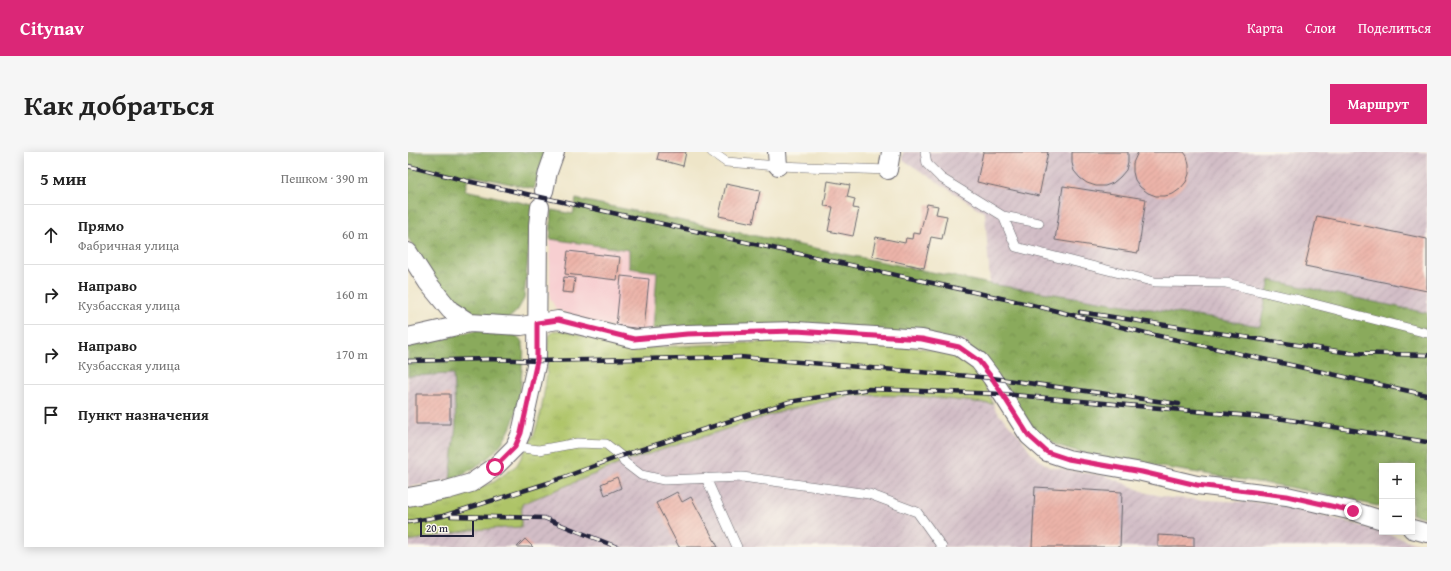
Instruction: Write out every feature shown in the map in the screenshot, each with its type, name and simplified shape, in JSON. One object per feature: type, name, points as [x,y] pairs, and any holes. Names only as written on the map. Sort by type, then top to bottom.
[{"type":"street","points":[[408,497],[447,490],[471,483],[495,467],[515,447],[521,433],[537,361],[538,225],[548,172],[555,152]]},
{"type":"street","points":[[888,170],[891,152]]},
{"type":"street","points":[[408,252],[428,283],[450,310],[470,323]]},
{"type":"street","points":[[408,337],[470,323],[521,326],[558,320],[634,339],[687,334],[796,331],[922,339],[959,347],[979,361],[992,378],[1029,436],[1047,452],[1068,459],[1142,472],[1197,485],[1287,496],[1353,511],[1379,519]]},
{"type":"street","points":[[1415,530],[1427,533]]},
{"type":"lane","points":[[712,152],[726,162],[778,159],[888,170]]},
{"type":"lane","points":[[925,152],[927,164],[942,178],[1003,216],[1040,223]]},
{"type":"lane","points":[[1003,216],[1016,247],[1155,282],[1226,283],[1427,333]]},
{"type":"lane","points":[[515,447],[539,450],[577,443],[606,444],[621,456],[624,462],[641,476],[664,480],[742,477],[869,494],[917,512],[942,547]]},
{"type":"lane","points":[[706,478],[736,547]]},
{"type":"shaded area","points":[[903,152],[1427,152],[1427,313],[1270,280],[1261,326],[990,284],[985,213],[902,159]]},
{"type":"shaded area","points":[[550,239],[629,250],[629,268],[658,272],[653,329],[633,334],[574,317],[556,309],[550,298]]},
{"type":"shaded area","points":[[453,374],[456,425],[450,480],[408,487],[408,376]]},
{"type":"shaded area","points":[[851,395],[916,396],[993,404],[996,411],[1020,436],[1032,454],[1049,467],[1107,476],[1147,493],[1171,498],[1281,504],[1355,524],[1379,531],[1379,535],[1391,535],[1424,547],[408,547],[408,541],[471,530],[521,527],[522,504],[624,462],[783,411]]},
{"type":"green space","points":[[408,152],[545,152],[534,189],[469,175],[465,190],[533,205],[524,299],[517,311],[508,319],[479,316],[457,304],[434,278],[408,238]]},
{"type":"green space","points":[[576,199],[990,284],[1260,326],[1270,280],[1427,313],[1427,518],[1415,515],[1415,463],[1379,463],[1379,506],[1288,487],[1097,457],[1056,445],[1037,432],[964,340],[653,329],[657,272],[629,268],[629,250],[550,239],[552,210],[573,214]]},
{"type":"green space","points":[[480,329],[507,331],[516,335],[522,342],[524,349],[517,407],[513,423],[506,437],[497,449],[484,461],[469,471],[450,480],[456,425],[453,374],[408,376],[408,347]]},
{"type":"green space","points":[[562,330],[632,348],[793,341],[921,348],[954,354],[974,366],[983,380],[993,404],[916,396],[851,395],[783,411],[624,462],[522,504],[521,527],[471,530],[408,541],[408,507],[458,495],[494,482],[517,465],[535,432],[541,412],[547,374],[548,337],[554,331]]},
{"type":"building","points":[[659,152],[686,152],[683,166],[657,159]]},
{"type":"building","points":[[983,152],[1048,152],[1039,196],[977,182]]},
{"type":"building","points":[[1072,152],[1128,152],[1126,170],[1113,183],[1105,186],[1096,186],[1087,183],[1074,171]]},
{"type":"building","points":[[1138,152],[1184,152],[1187,156],[1189,165],[1189,174],[1186,182],[1173,194],[1156,196],[1148,193],[1140,187],[1135,180],[1133,172],[1133,163]]},
{"type":"building","points":[[828,181],[850,185],[847,197],[855,199],[853,208],[859,209],[853,236],[828,231],[833,207],[824,206]]},
{"type":"building","points":[[726,184],[760,191],[753,223],[719,216]]},
{"type":"building","points":[[1063,186],[1146,199],[1138,253],[1055,240]]},
{"type":"building","points":[[927,204],[938,206],[936,214],[947,216],[942,239],[931,237],[924,268],[872,256],[876,237],[905,243],[906,238],[912,239],[913,233],[920,234]]},
{"type":"building","points":[[1317,216],[1427,239],[1427,291],[1305,266]]},
{"type":"building","points":[[568,251],[620,257],[617,280],[565,274]]},
{"type":"building","points":[[621,276],[649,279],[644,329],[616,326]]},
{"type":"building","points":[[564,277],[575,278],[573,293],[562,292]]},
{"type":"building","points":[[416,394],[450,394],[450,424],[416,424]]},
{"type":"building","points":[[617,477],[621,488],[605,495],[601,484]]},
{"type":"building","points":[[1035,487],[1122,492],[1120,547],[1032,547]]},
{"type":"building","points":[[677,492],[682,502],[691,497],[718,547],[679,547],[656,503]]},
{"type":"building","points":[[1158,535],[1194,537],[1194,547],[1158,547]]},
{"type":"building","points":[[525,539],[533,547],[517,547]]},
{"type":"railway","points":[[408,166],[467,181],[1028,304],[1150,334],[1427,395]]},
{"type":"railway","points":[[1080,312],[1350,353],[1427,355]]},
{"type":"railway","points":[[408,361],[488,359],[537,361],[740,357],[992,378],[1179,404]]},
{"type":"railway","points":[[408,522],[443,516],[551,482],[621,456],[789,402],[869,389],[1002,394],[1284,419],[1427,442]]},
{"type":"railway","points":[[451,516],[544,518],[617,547]]},
{"type":"route","points":[[495,467],[515,447],[521,433],[537,361],[537,323],[558,320],[634,339],[687,334],[796,331],[922,339],[959,347],[979,361],[992,378],[1029,436],[1047,452],[1068,459],[1142,472],[1197,485],[1287,496],[1353,511]]}]
